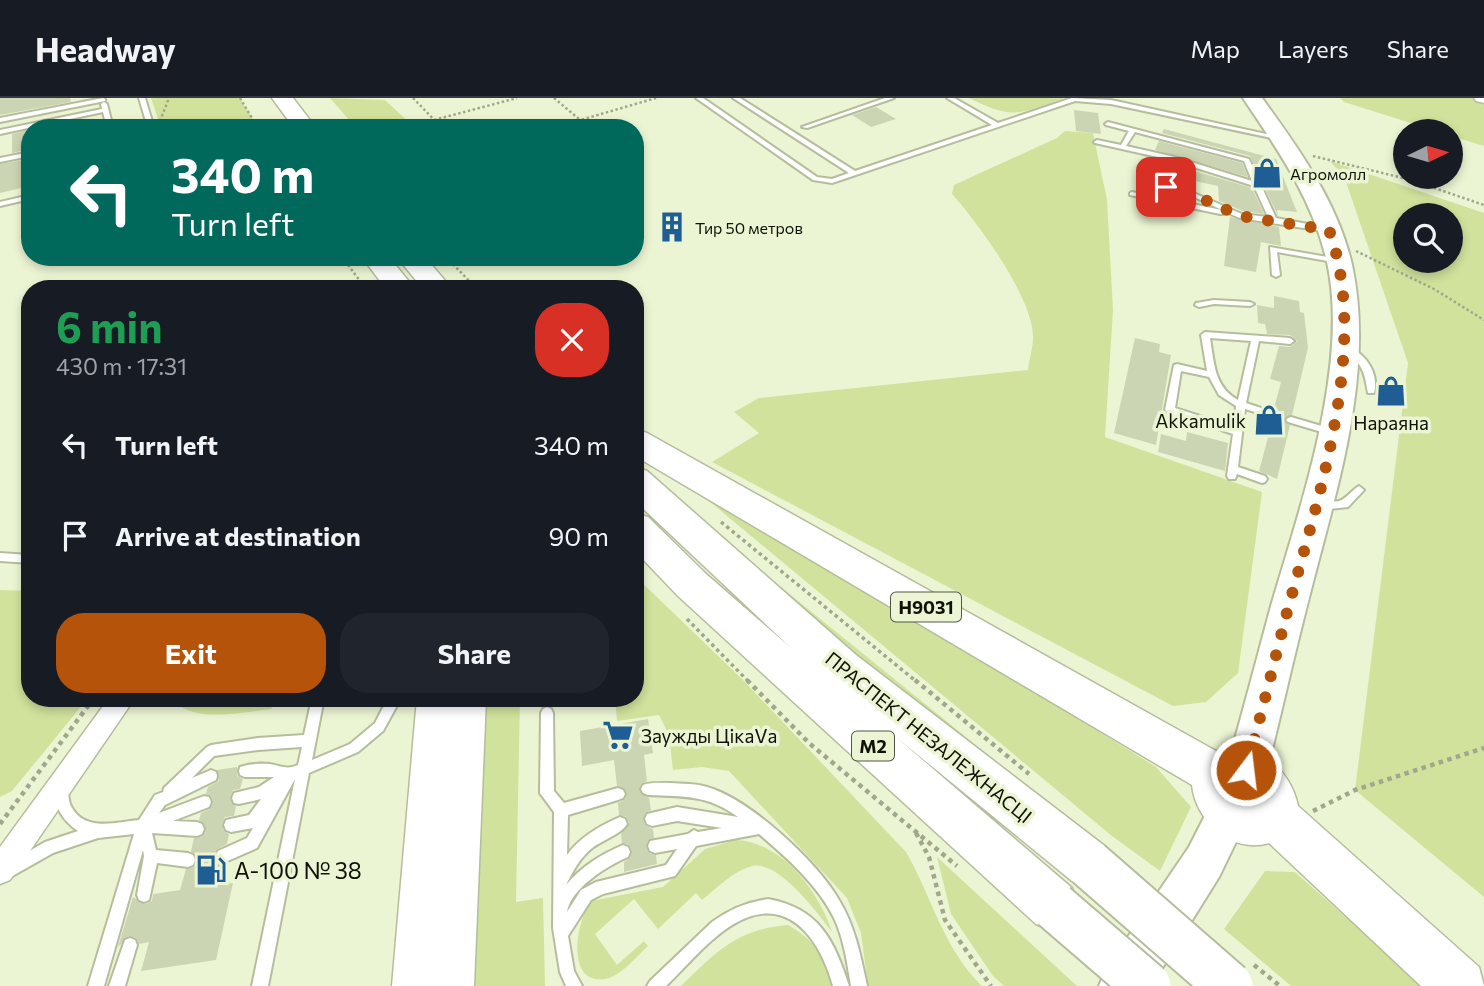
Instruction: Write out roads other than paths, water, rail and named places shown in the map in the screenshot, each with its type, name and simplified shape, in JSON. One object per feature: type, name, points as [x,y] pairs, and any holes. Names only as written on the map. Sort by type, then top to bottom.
[{"type":"highway","points":[[382,266],[394,280]]},
{"type":"highway","points":[[418,266],[430,280]]},
{"type":"highway","name":"Н9031","points":[[644,445],[1254,797],[1460,986]]},
{"type":"highway","name":"ПРАСПЕКТ НЕЗАЛЕЖНАСЦІ","points":[[644,488],[841,668],[1088,864],[1242,975]]},
{"type":"highway","name":"ПРАСПЕКТ НЕЗАЛЕЖНАСЦІ","points":[[644,540],[686,598],[1147,986]]},
{"type":"highway","points":[[644,565],[686,598]]},
{"type":"highway","points":[[418,986],[437,707]]},
{"type":"highway","points":[[448,986],[464,707]]},
{"type":"main road","points":[[1123,986],[1204,862],[1254,797],[1332,432],[1343,347],[1344,294],[1333,243],[1310,181],[1252,98]]},
{"type":"street","points":[[0,870],[63,786],[117,707]]},
{"type":"lane","points":[[142,98],[148,119]]},
{"type":"lane","points":[[699,98],[815,179],[832,181],[1075,100],[1090,99],[1286,145]]},
{"type":"lane","points":[[736,98],[853,173]]},
{"type":"lane","points":[[805,127],[891,98]]},
{"type":"lane","points":[[950,98],[997,124]]},
{"type":"lane","points":[[0,120],[103,99],[108,119]]},
{"type":"lane","points":[[63,119],[106,110]]},
{"type":"lane","points":[[1108,124],[1247,160],[1273,220]]},
{"type":"lane","points":[[0,132],[21,128]]},
{"type":"lane","points":[[1122,148],[1133,130]]},
{"type":"lane","points":[[1097,142],[1172,158],[1257,185]]},
{"type":"lane","points":[[0,160],[21,156]]},
{"type":"lane","points":[[1166,187],[1194,195],[1240,216]]},
{"type":"lane","points":[[1132,194],[1273,220],[1333,243]]},
{"type":"lane","points":[[0,204],[21,199]]},
{"type":"lane","points":[[1276,275],[1273,249],[1333,243]]},
{"type":"lane","points":[[1199,306],[1214,302],[1250,304]]},
{"type":"lane","points":[[1258,410],[1241,406],[1220,395],[1212,375],[1205,335],[1290,341]]},
{"type":"lane","points":[[1256,338],[1241,406],[1233,473],[1262,479]]},
{"type":"lane","points":[[1343,347],[1357,355],[1373,378],[1371,391]]},
{"type":"lane","points":[[1212,375],[1177,368],[1170,410],[1238,432]]},
{"type":"lane","points":[[1291,420],[1332,432]]},
{"type":"lane","points":[[1317,506],[1344,503],[1359,490]]},
{"type":"lane","points":[[0,557],[21,558]]},
{"type":"lane","points":[[223,856],[252,843],[297,772],[309,741],[316,707]]},
{"type":"lane","points":[[239,798],[262,793],[297,772],[354,748],[368,738],[390,714],[392,707]]},
{"type":"lane","points":[[547,713],[547,793],[561,810],[562,954],[569,980],[574,986]]},
{"type":"lane","points":[[96,986],[143,827],[160,800],[211,751],[258,744],[309,741]]},
{"type":"lane","points":[[244,771],[297,772]]},
{"type":"lane","points":[[231,825],[253,821],[297,772]]},
{"type":"lane","points":[[260,986],[297,772]]},
{"type":"lane","points":[[160,800],[211,776]]},
{"type":"lane","points":[[63,786],[61,801],[66,813],[75,821],[98,831]]},
{"type":"lane","points":[[648,789],[709,794],[764,828],[814,877],[835,905],[846,933],[859,986]]},
{"type":"lane","points":[[561,810],[618,794]]},
{"type":"lane","points":[[143,827],[204,802]]},
{"type":"lane","points":[[652,819],[677,814],[764,828]]},
{"type":"lane","points":[[561,885],[574,855],[590,838],[620,824]]},
{"type":"lane","points":[[143,827],[151,856],[144,895]]},
{"type":"lane","points":[[0,877],[41,851],[98,831],[143,827],[197,830]]},
{"type":"lane","points":[[655,846],[694,837],[764,828]]},
{"type":"lane","points":[[561,934],[586,895],[601,887],[670,872],[694,837]]},
{"type":"lane","points":[[561,904],[580,877],[597,863],[623,852]]},
{"type":"lane","points":[[151,856],[188,860]]},
{"type":"lane","points":[[655,986],[726,921],[746,910],[766,906],[787,908],[808,921],[827,945],[841,986]]},
{"type":"lane","points":[[117,986],[130,945]]},
{"type":"place","name":"Агромолл","points":[[1267,173]]},
{"type":"place","name":"Тир 50 метров","points":[[672,227]]},
{"type":"place","name":"Нараяна","points":[[1391,391]]},
{"type":"place","name":"Akkamulik","points":[[1269,420]]},
{"type":"place","name":"Заужды ЦікаVа","points":[[618,735]]},
{"type":"place","name":"А-100 № 38","points":[[211,870]]}]
